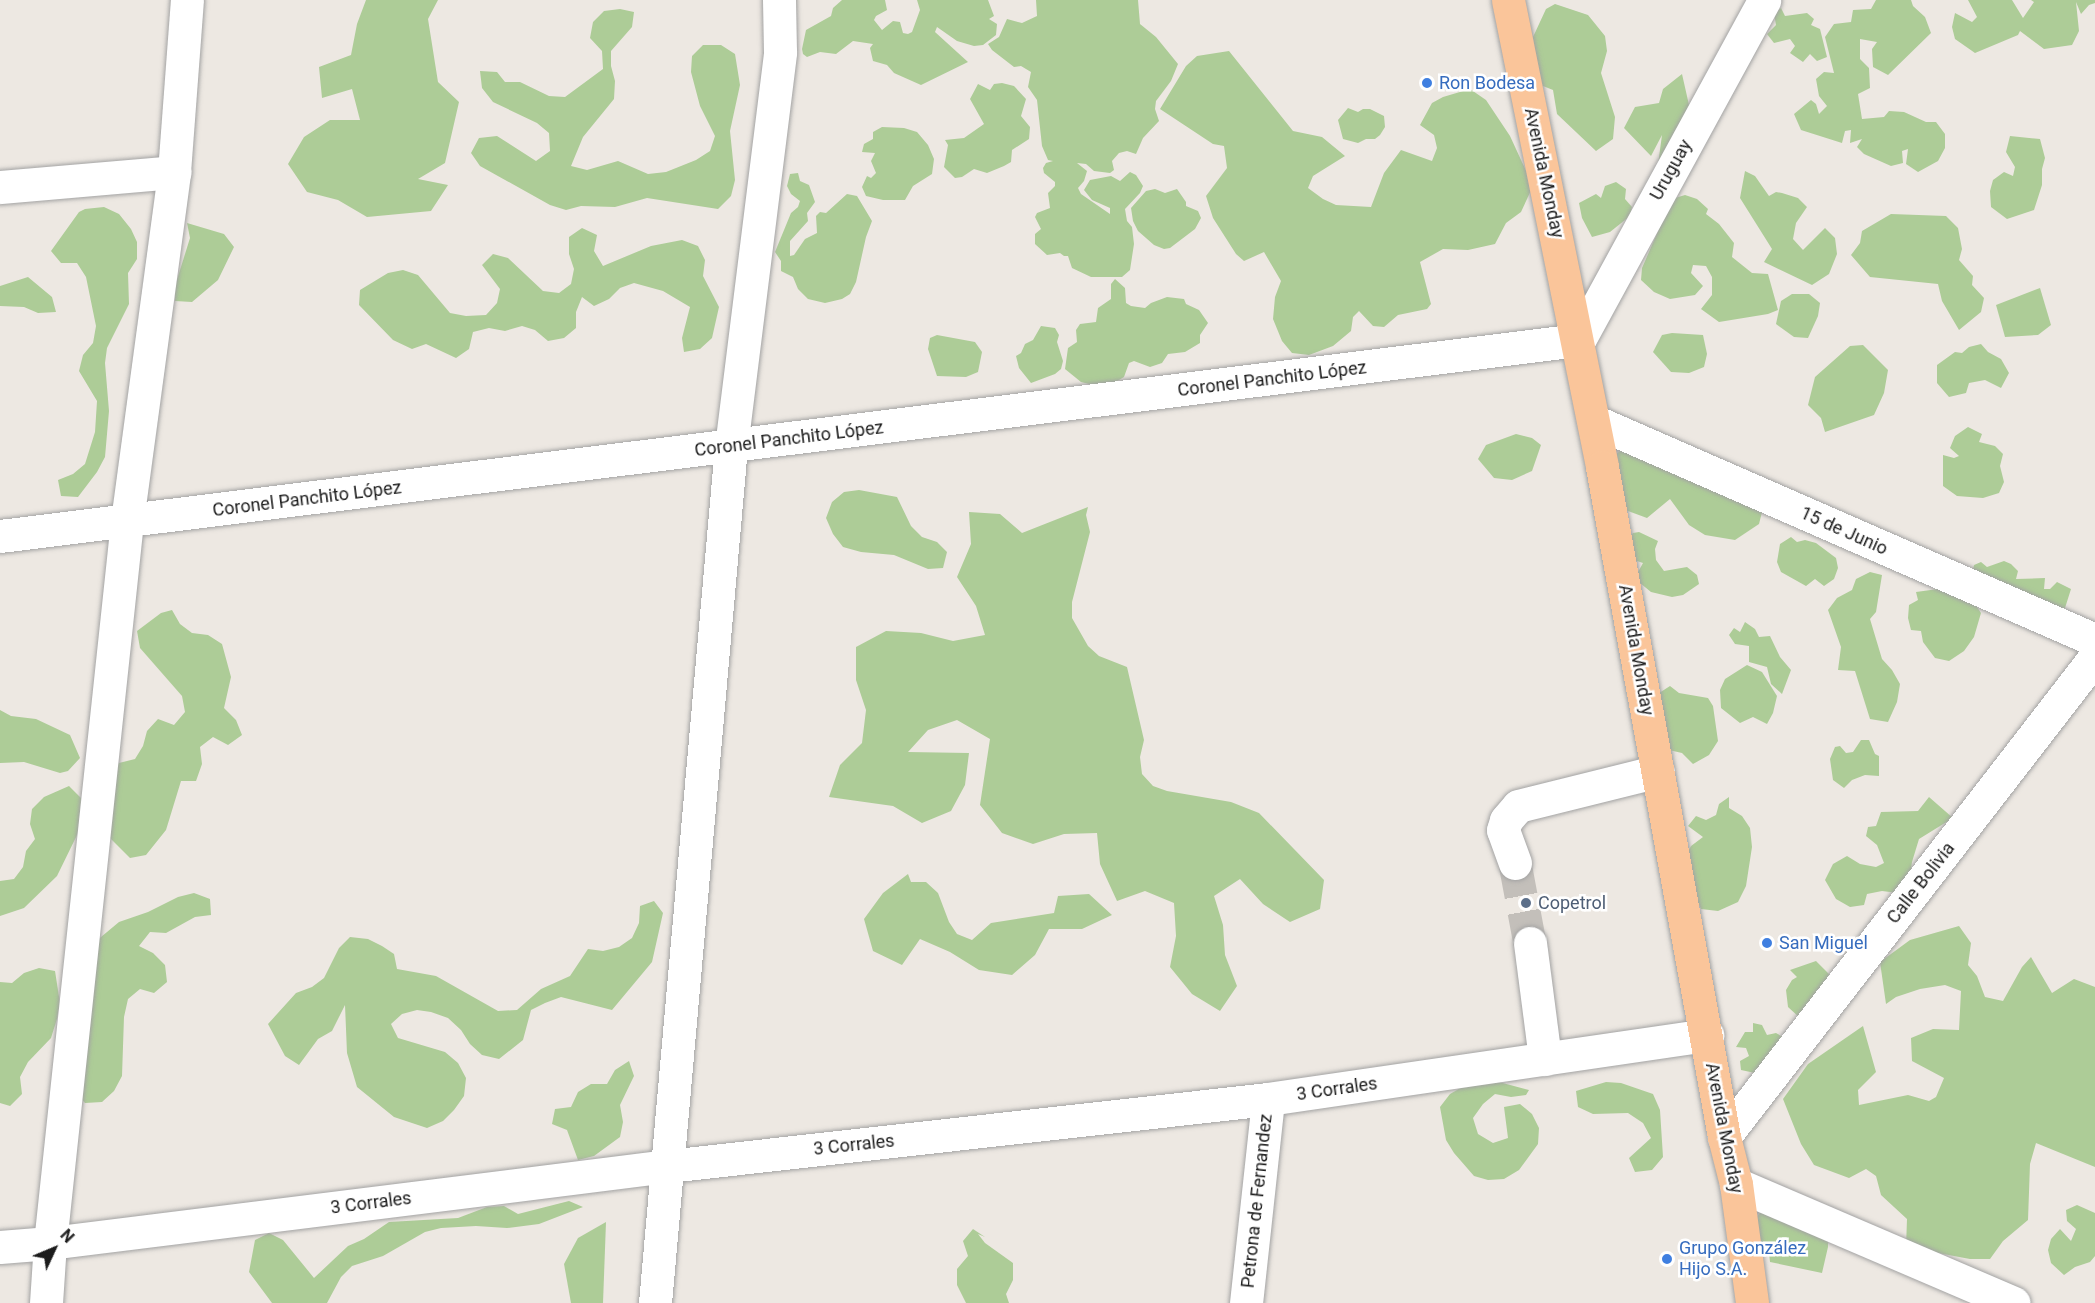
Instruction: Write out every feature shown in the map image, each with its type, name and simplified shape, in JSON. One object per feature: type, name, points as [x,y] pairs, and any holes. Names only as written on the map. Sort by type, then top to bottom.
[{"type":"main road","name":"Avenida Monday","points":[[1508,0],[1594,421],[1724,1137],[1736,1184],[1752,1303]]},
{"type":"street","points":[[46,1303],[50,1243],[127,521],[174,172],[187,0]]},
{"type":"street","points":[[655,1303],[730,447],[780,52],[779,0]]},
{"type":"street","name":"Uruguay","points":[[1578,340],[1764,0]]},
{"type":"street","points":[[0,187],[174,172]]},
{"type":"street","name":"Coronel Panchito López","points":[[0,536],[1578,340]]},
{"type":"street","name":"15 de Junio","points":[[1594,421],[2095,640]]},
{"type":"street","name":"Calle Bolivia","points":[[1724,1137],[2095,657]]},
{"type":"street","points":[[1515,863],[1503,830],[1506,820],[1518,806],[1658,771]]},
{"type":"street","points":[[1530,943],[1545,1059]]},
{"type":"street","name":"3 Corrales","points":[[0,1247],[50,1243],[668,1166],[1268,1099],[1707,1035]]},
{"type":"street","name":"Petrona de Fernandez","points":[[1246,1303],[1268,1099]]},
{"type":"street","points":[[1736,1184],[2014,1303]]},
{"type":"green space","points":[[366,0],[438,0],[428,19],[438,82],[459,102],[445,163],[418,179],[448,185],[431,211],[367,217],[338,200],[307,192],[288,164],[304,137],[330,120],[360,120],[352,89],[322,98],[319,67],[351,55],[357,24]]},
{"type":"green space","points":[[842,0],[885,0],[887,10],[876,16],[874,20],[882,30],[893,21],[900,22],[903,33],[908,34],[912,32],[920,10],[917,0],[988,0],[994,16],[989,19],[997,24],[996,35],[983,45],[974,46],[957,41],[937,27],[935,32],[968,62],[921,85],[894,73],[887,65],[873,61],[870,48],[873,44],[853,41],[836,54],[820,52],[807,57],[803,54],[802,49],[806,30],[831,16],[833,8]]},
{"type":"green space","points":[[1036,0],[1138,0],[1140,24],[1156,37],[1178,64],[1171,81],[1156,101],[1155,109],[1159,121],[1143,138],[1136,154],[1127,151],[1119,153],[1112,161],[1114,170],[1110,173],[1094,171],[1086,164],[1077,163],[1087,171],[1084,181],[1078,188],[1081,194],[1110,214],[1110,208],[1092,200],[1084,190],[1090,180],[1111,176],[1120,181],[1130,172],[1136,175],[1143,186],[1140,193],[1125,209],[1127,221],[1132,227],[1134,244],[1130,270],[1122,277],[1091,277],[1072,268],[1068,256],[1060,253],[1047,255],[1035,244],[1035,234],[1041,229],[1035,217],[1037,213],[1050,208],[1048,193],[1055,186],[1055,182],[1044,173],[1043,168],[1046,163],[1053,161],[1048,160],[1042,146],[1037,100],[1028,87],[1031,72],[1021,66],[1014,67],[992,50],[988,44],[999,37],[1007,19],[1022,23],[1037,16]]},
{"type":"green space","points":[[1876,0],[1911,0],[1913,6],[1925,17],[1931,33],[1888,75],[1873,67],[1872,49],[1877,42],[1860,39],[1860,59],[1869,68],[1870,88],[1858,94],[1862,119],[1884,117],[1889,111],[1904,112],[1926,122],[1936,122],[1945,134],[1945,148],[1938,161],[1918,172],[1906,164],[1908,149],[1902,151],[1903,163],[1891,166],[1864,154],[1857,147],[1862,139],[1850,143],[1851,130],[1845,131],[1842,143],[1801,130],[1794,114],[1811,100],[1816,104],[1819,114],[1827,106],[1819,96],[1816,79],[1824,72],[1834,73],[1825,37],[1834,24],[1851,22],[1853,10],[1871,9]]},
{"type":"green space","points":[[1968,0],[2012,0],[2023,18],[2034,2],[2031,0],[2095,0],[2095,3],[2089,5],[2081,14],[2076,2],[2079,31],[2072,45],[2044,49],[2020,31],[2018,35],[1975,53],[1955,39],[1952,27],[1955,13],[1972,22],[1977,17]]},
{"type":"green space","points":[[1555,4],[1588,15],[1605,36],[1607,51],[1601,73],[1615,117],[1613,139],[1596,151],[1557,114],[1553,90],[1538,84],[1533,37],[1546,9]]},
{"type":"green space","points":[[1781,8],[1785,16],[1807,13],[1814,19],[1811,25],[1820,29],[1827,57],[1817,61],[1810,54],[1803,62],[1790,53],[1795,46],[1790,39],[1774,43],[1767,34],[1776,25],[1774,14]]},
{"type":"green space","points":[[620,9],[634,12],[632,27],[611,51],[611,66],[615,81],[614,99],[583,137],[571,166],[587,170],[618,161],[648,174],[666,172],[696,160],[710,151],[715,136],[700,106],[691,72],[692,56],[703,45],[721,45],[735,54],[740,85],[730,131],[735,180],[731,196],[718,209],[647,198],[615,207],[581,206],[566,210],[550,205],[480,166],[471,153],[479,138],[497,136],[536,161],[550,151],[549,133],[537,123],[493,102],[482,88],[480,71],[497,72],[505,82],[520,82],[549,96],[565,97],[603,69],[602,51],[590,38],[593,22],[604,11]]},
{"type":"green space","points":[[1229,51],[1293,131],[1322,137],[1345,156],[1313,176],[1308,188],[1323,199],[1336,205],[1371,207],[1384,173],[1401,150],[1432,161],[1437,148],[1434,135],[1420,125],[1432,103],[1443,97],[1470,89],[1486,100],[1510,136],[1533,186],[1521,212],[1506,223],[1495,244],[1468,250],[1443,249],[1420,262],[1431,304],[1427,309],[1398,315],[1384,327],[1373,326],[1359,311],[1353,317],[1351,331],[1333,346],[1309,355],[1292,353],[1282,341],[1273,319],[1275,297],[1281,281],[1264,252],[1244,261],[1236,254],[1213,218],[1206,196],[1227,168],[1224,146],[1213,144],[1160,109],[1186,66],[1197,56]]},
{"type":"green space","points":[[1682,74],[1696,151],[1689,174],[1657,172],[1662,135],[1651,156],[1624,128],[1635,107],[1659,103],[1663,89]]},
{"type":"green space","points":[[978,84],[990,90],[994,84],[1014,86],[1026,99],[1021,116],[1030,127],[1029,139],[1012,150],[1011,162],[1004,166],[987,173],[974,169],[962,177],[955,178],[944,167],[948,145],[945,140],[964,138],[984,124],[970,99]]},
{"type":"green space","points":[[1348,108],[1358,112],[1370,109],[1384,116],[1385,127],[1380,135],[1375,139],[1366,139],[1358,143],[1343,139],[1338,120]]},
{"type":"green space","points":[[882,127],[904,128],[917,132],[928,145],[934,159],[932,174],[913,186],[905,200],[883,200],[866,196],[862,187],[867,176],[871,178],[876,173],[871,161],[875,153],[862,152],[864,144],[873,139],[873,132]]},
{"type":"green space","points":[[2010,136],[2040,139],[2045,158],[2042,185],[2034,210],[2007,219],[1991,207],[1990,191],[1993,180],[2004,172],[2013,176],[2015,167],[2006,152]]},
{"type":"green space","points":[[1745,171],[1755,176],[1769,196],[1776,192],[1782,193],[1798,198],[1807,207],[1796,223],[1793,239],[1803,250],[1825,228],[1835,238],[1837,254],[1829,274],[1812,285],[1764,262],[1772,249],[1740,198]]},
{"type":"green space","points":[[798,173],[800,181],[809,185],[815,202],[807,213],[808,221],[790,241],[790,256],[794,255],[805,239],[817,233],[816,216],[820,212],[826,213],[847,194],[857,196],[872,221],[856,282],[850,294],[842,299],[825,303],[808,299],[798,289],[793,277],[781,271],[781,261],[775,252],[791,213],[798,207],[800,201],[791,194],[787,186],[790,174]]},
{"type":"green space","points":[[1616,182],[1626,189],[1625,199],[1632,207],[1630,216],[1610,232],[1592,237],[1582,218],[1579,203],[1596,194],[1601,198],[1605,186]]},
{"type":"green space","points":[[1155,189],[1165,193],[1177,189],[1186,202],[1186,206],[1198,211],[1201,218],[1195,229],[1170,248],[1164,249],[1154,245],[1138,231],[1133,221],[1131,208],[1146,191]]},
{"type":"green space","points":[[1685,195],[1697,199],[1708,209],[1706,214],[1719,224],[1734,243],[1732,257],[1752,273],[1768,274],[1778,310],[1768,314],[1719,322],[1701,309],[1712,295],[1712,277],[1706,266],[1693,265],[1691,273],[1703,286],[1695,295],[1670,299],[1654,292],[1641,280],[1642,268],[1672,199]]},
{"type":"green space","points":[[104,207],[119,214],[131,229],[137,242],[137,259],[128,273],[129,304],[107,348],[105,363],[109,411],[105,457],[78,497],[61,496],[58,480],[73,474],[85,464],[95,432],[97,401],[79,371],[83,355],[93,343],[96,326],[86,277],[77,263],[61,263],[51,251],[79,212]]},
{"type":"green space","points":[[1891,214],[1946,216],[1958,228],[1962,249],[1959,260],[1973,276],[1972,285],[1984,298],[1981,312],[1959,330],[1942,301],[1938,284],[1870,277],[1851,255],[1860,243],[1862,231]]},
{"type":"green space","points":[[187,223],[224,234],[234,247],[218,280],[192,302],[175,301],[175,286],[190,238]]},
{"type":"green space","points":[[582,228],[597,235],[594,251],[603,266],[651,246],[682,240],[698,246],[705,260],[703,276],[719,307],[712,338],[700,349],[684,352],[682,338],[690,307],[663,291],[634,283],[620,288],[609,299],[594,306],[582,297],[576,312],[576,328],[564,338],[548,341],[535,330],[522,326],[505,331],[489,328],[473,332],[469,349],[456,358],[426,344],[412,349],[393,340],[359,305],[360,290],[388,273],[403,270],[418,275],[450,313],[466,316],[486,315],[497,303],[500,289],[482,265],[493,254],[508,258],[543,291],[559,293],[571,284],[574,269],[569,254],[569,237]]},
{"type":"green space","points":[[28,277],[52,297],[56,312],[38,313],[24,307],[0,306],[0,286]]},
{"type":"green space","points":[[1115,279],[1125,288],[1126,303],[1131,306],[1145,308],[1167,297],[1184,299],[1186,304],[1199,310],[1208,323],[1200,335],[1200,343],[1185,352],[1168,354],[1162,363],[1150,367],[1134,361],[1129,363],[1124,377],[1114,383],[1093,385],[1081,382],[1065,369],[1068,348],[1077,342],[1076,330],[1080,324],[1096,322],[1098,308],[1111,299],[1111,284]]},
{"type":"green space","points":[[2040,288],[2051,325],[2038,335],[2005,337],[1996,305]]},
{"type":"green space","points":[[1792,294],[1809,294],[1820,303],[1818,316],[1808,338],[1794,337],[1776,324],[1781,301]]},
{"type":"green space","points":[[1041,326],[1055,328],[1059,335],[1057,342],[1063,361],[1061,369],[1055,374],[1031,383],[1019,368],[1016,356],[1021,353],[1025,344],[1033,340]]},
{"type":"green space","points":[[1672,333],[1703,335],[1707,354],[1704,367],[1689,373],[1671,372],[1653,352],[1662,335]]},
{"type":"green space","points":[[937,335],[975,342],[982,352],[978,372],[966,377],[937,376],[928,349],[930,338]]},
{"type":"green space","points":[[1981,344],[1988,352],[2001,359],[2009,373],[2001,388],[1985,380],[1969,383],[1966,393],[1949,397],[1937,383],[1937,365],[1955,352],[1962,353],[1969,347]]},
{"type":"green space","points":[[1863,345],[1888,370],[1884,393],[1874,415],[1825,432],[1821,418],[1808,405],[1815,377],[1850,346]]},
{"type":"green space","points":[[1968,427],[1982,434],[1979,442],[1995,446],[2003,454],[2000,466],[2004,482],[1999,493],[1983,498],[1957,496],[1943,486],[1943,455],[1954,458],[1959,456],[1950,448],[1955,436]]},
{"type":"green space","points":[[1516,434],[1532,438],[1541,445],[1532,471],[1512,480],[1494,478],[1478,459],[1486,445]]},
{"type":"green space","points":[[1621,450],[1762,512],[1759,524],[1735,540],[1705,535],[1689,525],[1670,499],[1647,518],[1609,504],[1602,467]]},
{"type":"green space","points":[[859,490],[897,497],[911,526],[922,537],[937,542],[947,552],[943,568],[928,569],[894,555],[861,552],[843,547],[833,534],[826,518],[832,502],[844,492]]},
{"type":"green space","points":[[1088,507],[1086,515],[1090,532],[1072,602],[1072,618],[1088,646],[1099,656],[1127,667],[1144,740],[1140,757],[1142,774],[1153,786],[1167,791],[1231,802],[1259,813],[1324,880],[1320,909],[1290,922],[1263,904],[1240,879],[1214,896],[1223,925],[1225,955],[1237,986],[1220,1011],[1192,994],[1170,967],[1176,936],[1174,903],[1145,891],[1117,901],[1100,864],[1097,833],[1064,834],[1033,844],[1002,833],[980,805],[990,739],[957,720],[928,730],[908,752],[969,753],[965,785],[951,811],[922,823],[893,806],[829,797],[840,765],[862,743],[866,710],[856,680],[856,647],[886,631],[921,633],[953,641],[985,635],[976,606],[957,577],[971,544],[969,512],[1000,514],[1022,533]]},
{"type":"green space","points":[[1639,532],[1658,541],[1655,549],[1656,560],[1664,571],[1687,567],[1697,575],[1699,584],[1683,595],[1672,597],[1651,592],[1640,583],[1637,574],[1643,563],[1637,561],[1630,564],[1628,540],[1633,533]]},
{"type":"green space","points":[[1791,537],[1797,542],[1805,540],[1816,543],[1836,558],[1838,568],[1834,579],[1824,586],[1815,579],[1806,586],[1781,572],[1777,562],[1780,544]]},
{"type":"green space","points":[[2004,561],[2018,571],[2016,579],[2045,578],[2044,589],[2050,589],[2057,582],[2071,589],[2065,608],[2053,612],[1972,574],[1974,565],[1981,562],[1987,567]]},
{"type":"green space","points":[[1870,572],[1882,575],[1876,612],[1870,619],[1882,659],[1900,684],[1897,702],[1888,722],[1870,719],[1855,671],[1838,670],[1841,647],[1828,610],[1837,598],[1852,590],[1856,579]]},
{"type":"green space","points":[[1938,589],[1967,592],[1981,613],[1974,637],[1964,651],[1949,661],[1935,658],[1923,642],[1921,631],[1911,630],[1908,618],[1909,605],[1918,600],[1916,592]]},
{"type":"green space","points":[[172,610],[180,624],[192,633],[208,635],[222,644],[231,677],[224,708],[236,720],[242,735],[228,745],[213,737],[200,747],[202,764],[196,781],[181,781],[166,830],[146,855],[130,858],[108,836],[107,773],[119,763],[135,759],[143,746],[147,731],[158,719],[174,725],[185,712],[182,696],[140,648],[137,631],[161,613]]},
{"type":"green space","points":[[1745,622],[1755,629],[1759,637],[1770,636],[1780,657],[1791,670],[1782,694],[1771,684],[1767,667],[1749,662],[1749,646],[1735,644],[1729,635],[1734,628],[1740,632]]},
{"type":"green space","points":[[1747,665],[1762,672],[1777,696],[1773,713],[1767,724],[1753,717],[1740,723],[1721,708],[1720,690],[1725,679]]},
{"type":"green space","points":[[1670,686],[1679,693],[1708,698],[1713,706],[1718,741],[1709,755],[1693,764],[1682,753],[1660,748],[1656,695]]},
{"type":"green space","points":[[0,710],[11,716],[36,719],[70,735],[80,758],[68,771],[60,773],[24,762],[0,763]]},
{"type":"green space","points":[[1861,740],[1869,740],[1875,754],[1879,756],[1879,776],[1865,775],[1852,780],[1844,788],[1833,780],[1830,759],[1835,747],[1840,746],[1846,753],[1853,752]]},
{"type":"green space","points":[[69,786],[81,798],[79,831],[57,876],[24,908],[0,916],[0,881],[14,879],[23,867],[26,851],[35,839],[30,824],[32,809],[44,797]]},
{"type":"green space","points":[[1729,797],[1729,808],[1742,816],[1750,828],[1752,847],[1746,886],[1738,902],[1718,911],[1701,909],[1681,865],[1691,846],[1703,837],[1688,826],[1696,816],[1706,820],[1716,815],[1719,804]]},
{"type":"green space","points":[[1929,797],[1953,818],[1919,839],[1909,883],[1898,893],[1882,891],[1867,894],[1864,905],[1850,907],[1836,899],[1825,880],[1833,864],[1847,856],[1860,864],[1876,867],[1884,863],[1877,845],[1866,836],[1868,827],[1876,826],[1881,812],[1918,811]]},
{"type":"green space","points":[[908,874],[911,882],[926,882],[938,893],[949,922],[957,934],[972,940],[991,923],[1054,913],[1058,896],[1089,894],[1112,915],[1082,929],[1049,929],[1035,955],[1012,975],[979,970],[950,952],[920,939],[902,965],[873,951],[864,919],[883,893]]},
{"type":"green space","points":[[194,893],[210,899],[211,915],[195,917],[166,933],[150,932],[139,946],[153,953],[165,965],[167,982],[154,993],[140,989],[128,999],[124,1017],[122,1076],[114,1091],[102,1102],[85,1103],[75,1092],[95,942],[119,922],[148,912],[178,897]]},
{"type":"green space","points":[[654,901],[663,913],[652,962],[612,1010],[561,997],[545,1003],[531,1010],[523,1040],[499,1059],[482,1055],[448,1018],[431,1012],[417,1010],[402,1014],[391,1024],[398,1038],[445,1052],[458,1063],[466,1078],[464,1096],[454,1110],[443,1121],[427,1128],[394,1117],[357,1087],[347,1053],[345,1005],[332,1031],[318,1039],[299,1065],[285,1056],[268,1024],[296,993],[312,987],[324,978],[339,948],[350,937],[368,939],[394,954],[397,969],[436,976],[498,1011],[517,1010],[541,989],[570,976],[588,949],[603,951],[619,947],[632,938],[639,923],[640,906]]},
{"type":"green space","points":[[1959,926],[1971,943],[1968,965],[1977,976],[1985,997],[2003,1001],[2022,967],[2031,957],[2052,993],[2074,979],[2095,987],[2095,1167],[2036,1143],[2030,1164],[2028,1220],[2003,1241],[1990,1259],[1970,1259],[1906,1247],[1907,1219],[1881,1195],[1876,1176],[1866,1169],[1849,1178],[1814,1165],[1801,1144],[1783,1099],[1808,1064],[1863,1026],[1876,1072],[1858,1090],[1859,1105],[1908,1095],[1929,1101],[1936,1097],[1944,1078],[1912,1061],[1911,1038],[1933,1029],[1959,1030],[1961,991],[1945,985],[1920,989],[1896,997],[1886,1004],[1880,962],[1910,940]]},
{"type":"green space","points":[[1816,961],[1829,974],[1826,986],[1800,1018],[1788,1007],[1786,990],[1792,980],[1797,977],[1790,970]]},
{"type":"green space","points":[[39,968],[55,971],[60,1003],[57,1019],[51,1038],[28,1062],[20,1077],[22,1094],[10,1106],[0,1103],[0,982],[12,983],[24,973]]},
{"type":"green space","points":[[1753,1023],[1762,1025],[1767,1035],[1776,1033],[1788,1040],[1755,1073],[1741,1070],[1740,1061],[1749,1056],[1746,1048],[1736,1047],[1745,1032],[1753,1032]]},
{"type":"green space","points":[[629,1061],[634,1076],[620,1105],[623,1122],[620,1137],[594,1156],[578,1160],[567,1130],[552,1124],[555,1109],[571,1107],[578,1092],[591,1084],[607,1084],[615,1070]]},
{"type":"green space","points":[[1499,1082],[1529,1090],[1526,1095],[1511,1097],[1495,1094],[1483,1104],[1473,1118],[1478,1134],[1493,1143],[1508,1138],[1504,1107],[1520,1104],[1532,1114],[1539,1128],[1538,1144],[1519,1170],[1504,1179],[1488,1180],[1474,1176],[1454,1153],[1446,1140],[1440,1107],[1450,1094],[1464,1086]]},
{"type":"green space","points":[[1606,1082],[1621,1083],[1653,1094],[1660,1110],[1663,1157],[1652,1170],[1635,1172],[1629,1158],[1651,1138],[1643,1123],[1628,1113],[1593,1114],[1578,1107],[1576,1091]]},
{"type":"green space","points":[[569,1201],[583,1207],[539,1224],[507,1228],[476,1226],[441,1228],[425,1232],[383,1256],[352,1266],[341,1277],[327,1303],[272,1303],[249,1272],[255,1240],[269,1233],[283,1240],[314,1278],[348,1246],[364,1239],[389,1222],[458,1218],[487,1207],[504,1206],[518,1214]]},
{"type":"green space","points":[[1767,1202],[1828,1227],[1828,1247],[1822,1273],[1770,1262],[1769,1253],[1753,1230],[1755,1220]]},
{"type":"green space","points":[[2077,1205],[2095,1213],[2095,1256],[2090,1262],[2075,1267],[2064,1275],[2051,1263],[2048,1250],[2051,1239],[2060,1229],[2071,1241],[2076,1229],[2067,1221],[2066,1210]]},
{"type":"green space","points":[[606,1222],[603,1303],[571,1303],[564,1264],[578,1238]]},
{"type":"green space","points":[[973,1229],[985,1237],[978,1234],[985,1243],[1013,1263],[1013,1280],[1006,1294],[1009,1303],[966,1303],[957,1285],[957,1269],[968,1256],[963,1241]]},
{"type":"tunnel","points":[[1515,863],[1530,943]]},
{"type":"place","name":"Ron Bodesa","points":[[1427,83]]},
{"type":"place","name":"Copetrol","points":[[1526,903]]},
{"type":"place","name":"San Miguel","points":[[1767,943]]},
{"type":"place","name":"Grupo González Hijo S.A.","points":[[1667,1259]]}]
